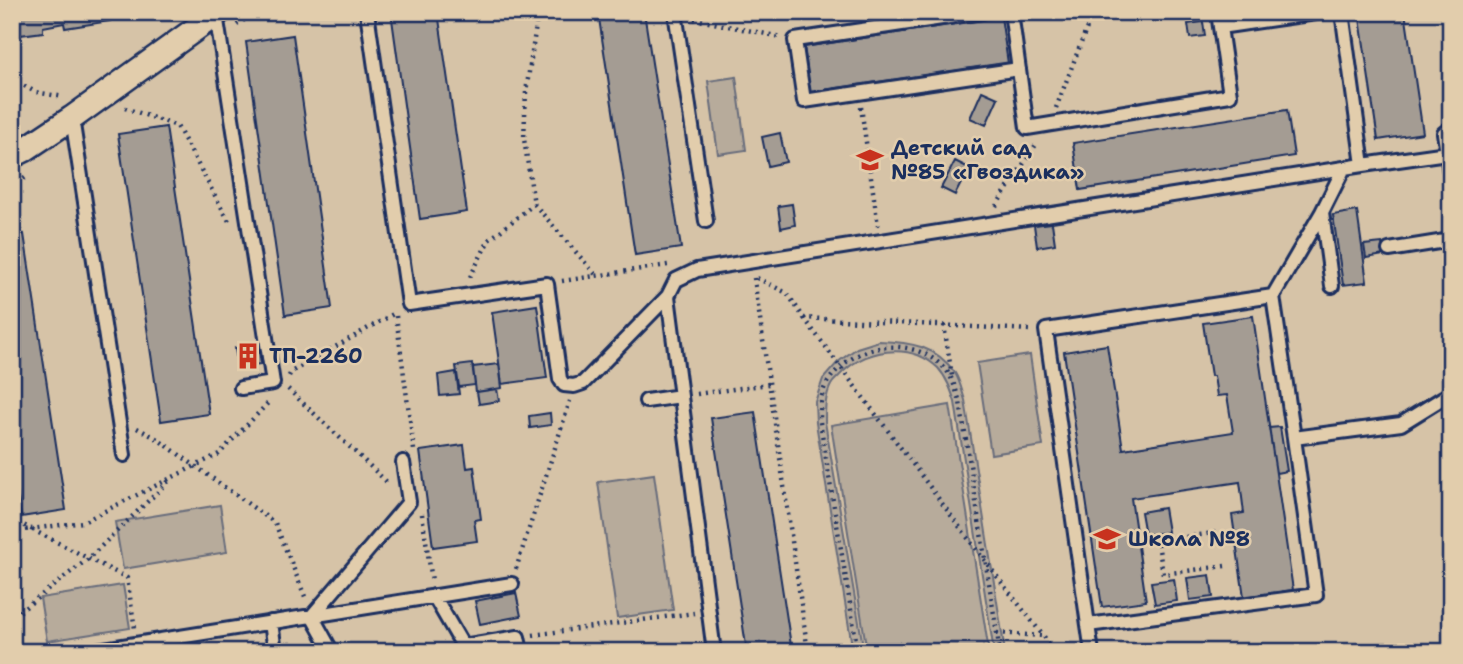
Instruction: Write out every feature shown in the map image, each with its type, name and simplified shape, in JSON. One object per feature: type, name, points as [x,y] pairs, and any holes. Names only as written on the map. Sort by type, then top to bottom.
[{"type":"street","points":[[12,156],[96,102],[217,13]]},
{"type":"lane","points":[[367,12],[409,304],[547,284],[560,379],[564,385],[583,383],[668,296],[676,280],[697,270],[1447,153]]},
{"type":"lane","points":[[982,12],[794,40],[804,101],[1019,69]]},
{"type":"lane","points":[[1011,12],[1027,128],[1230,95],[1218,12]]},
{"type":"lane","points":[[1220,27],[1323,12]]},
{"type":"lane","points":[[1342,12],[1363,165]]},
{"type":"lane","points":[[217,13],[273,383],[242,388]]},
{"type":"lane","points":[[675,14],[706,221]]},
{"type":"lane","points":[[72,118],[124,455]]},
{"type":"lane","points":[[1451,128],[1444,133],[1451,178]]},
{"type":"lane","points":[[1088,625],[1316,595],[1273,296],[1322,212],[1344,168]]},
{"type":"lane","points":[[1322,212],[1332,286]]},
{"type":"lane","points":[[1389,250],[1451,240]]},
{"type":"lane","points":[[668,296],[714,652]]},
{"type":"lane","points":[[1092,652],[1046,331],[1273,296]]},
{"type":"lane","points":[[1294,438],[1401,424],[1451,393]]},
{"type":"lane","points":[[646,401],[681,396]]},
{"type":"lane","points":[[312,616],[409,502],[403,462]]},
{"type":"lane","points":[[85,652],[512,583]]},
{"type":"lane","points":[[434,596],[463,646],[518,637],[521,652]]},
{"type":"lane","points":[[312,616],[332,652]]},
{"type":"lane","points":[[271,622],[275,652]]},
{"type":"path","points":[[538,12],[526,92],[524,139],[534,204],[596,276]]},
{"type":"path","points":[[675,14],[794,40]]},
{"type":"path","points":[[12,79],[35,92],[123,107],[177,125],[235,234]]},
{"type":"path","points":[[859,93],[880,241]]},
{"type":"path","points":[[460,297],[489,240],[534,204]]},
{"type":"path","points":[[547,284],[688,262],[697,270]]},
{"type":"path","points":[[808,652],[754,276],[787,293],[985,561],[1056,652]]},
{"type":"path","points":[[409,304],[291,373],[284,381],[285,386],[409,502]]},
{"type":"path","points":[[804,318],[1046,331]]},
{"type":"path","points":[[944,325],[952,378],[960,402],[1000,652]]},
{"type":"path","points":[[858,652],[820,422],[820,403],[827,382],[840,367],[860,353],[881,346],[902,347],[923,353],[941,364],[952,378]]},
{"type":"path","points":[[512,583],[570,401],[583,383]]},
{"type":"path","points":[[681,396],[769,384]]},
{"type":"path","points":[[12,532],[83,522],[219,454],[275,396]]},
{"type":"path","points":[[118,418],[156,438],[275,523],[312,616]]},
{"type":"path","points":[[14,616],[88,558],[177,474]]},
{"type":"path","points":[[12,519],[127,578],[137,643]]},
{"type":"path","points":[[1220,532],[1158,539],[1163,574],[1225,566]]},
{"type":"path","points":[[552,633],[709,611]]},
{"type":"path","points":[[997,633],[1043,636]]},
{"type":"shaded area","points":[[736,77],[746,150],[718,154],[708,81]]},
{"type":"shaded area","points":[[879,341],[912,344],[931,351],[948,364],[958,379],[965,400],[1005,652],[994,652],[955,402],[938,368],[926,359],[914,354],[887,352],[874,354],[849,367],[833,382],[826,398],[825,422],[864,652],[853,652],[816,423],[815,402],[823,379],[838,362],[857,348]]},
{"type":"shaded area","points":[[1030,355],[1043,446],[991,454],[977,363]]},
{"type":"shaded area","points":[[950,405],[989,652],[867,652],[831,425]]},
{"type":"shaded area","points":[[654,474],[673,610],[617,618],[598,482]]},
{"type":"shaded area","points":[[220,505],[227,552],[123,569],[115,522]]},
{"type":"shaded area","points":[[123,585],[130,628],[47,641],[40,598]]},
{"type":"building","points":[[12,12],[109,12],[110,21],[65,28],[64,23],[43,27],[43,32],[12,36]]},
{"type":"building","points":[[391,12],[438,12],[467,212],[420,219]]},
{"type":"building","points":[[598,12],[644,12],[681,248],[635,255]]},
{"type":"building","points":[[1359,12],[1405,12],[1423,133],[1378,140]]},
{"type":"building","points":[[1001,17],[1008,63],[810,92],[804,47]]},
{"type":"building","points":[[1203,22],[1205,36],[1190,38],[1188,24]]},
{"type":"building","points":[[293,35],[332,308],[285,315],[246,42]]},
{"type":"building","points":[[982,91],[998,98],[986,125],[970,118]]},
{"type":"building","points":[[1287,110],[1294,156],[1080,190],[1073,143]]},
{"type":"building","points":[[166,127],[209,414],[161,421],[118,134]]},
{"type":"building","points":[[780,133],[786,162],[768,166],[762,137]]},
{"type":"building","points":[[955,161],[969,168],[955,195],[941,188]]},
{"type":"building","points":[[792,204],[795,225],[781,228],[778,206]]},
{"type":"building","points":[[1357,211],[1367,282],[1343,285],[1333,215]]},
{"type":"building","points":[[1052,223],[1055,244],[1037,247],[1034,225]]},
{"type":"building","points":[[24,234],[66,510],[21,517],[12,459],[12,236]]},
{"type":"building","points":[[1382,243],[1384,255],[1366,258],[1364,245]]},
{"type":"building","points":[[537,305],[547,378],[502,384],[492,312]]},
{"type":"building","points":[[1253,316],[1293,590],[1244,597],[1232,515],[1244,513],[1240,482],[1131,498],[1146,601],[1102,607],[1064,352],[1107,345],[1123,449],[1233,432],[1227,395],[1217,396],[1214,376],[1211,376],[1203,323]]},
{"type":"building","name":"ТП-2260","points":[[258,344],[261,364],[238,367],[235,348]]},
{"type":"building","points":[[472,364],[475,385],[459,387],[456,366]]},
{"type":"building","points":[[499,364],[502,388],[476,392],[473,367]]},
{"type":"building","points":[[456,372],[459,394],[440,396],[438,375]]},
{"type":"building","points":[[497,389],[499,401],[479,404],[477,392]]},
{"type":"building","points":[[755,412],[792,652],[747,652],[711,418]]},
{"type":"building","points":[[550,413],[551,425],[530,428],[529,416]]},
{"type":"building","points":[[1280,427],[1287,471],[1276,473],[1269,428]]},
{"type":"building","points":[[464,445],[467,468],[474,467],[481,519],[474,520],[477,541],[433,547],[420,451]]},
{"type":"building","points":[[1164,508],[1168,532],[1145,535],[1141,512]]},
{"type":"building","points":[[1210,575],[1213,597],[1190,600],[1187,578]]},
{"type":"building","points":[[1174,579],[1177,601],[1155,604],[1151,582]]},
{"type":"building","points":[[516,593],[521,616],[480,624],[475,601]]},
{"type":"place","name":"Детский сад №85 «Гвоздика»","points":[[870,160]]},
{"type":"place","name":"ТП-2260","points":[[248,356]]},
{"type":"place","name":"Школа №8","points":[[1107,539]]}]
